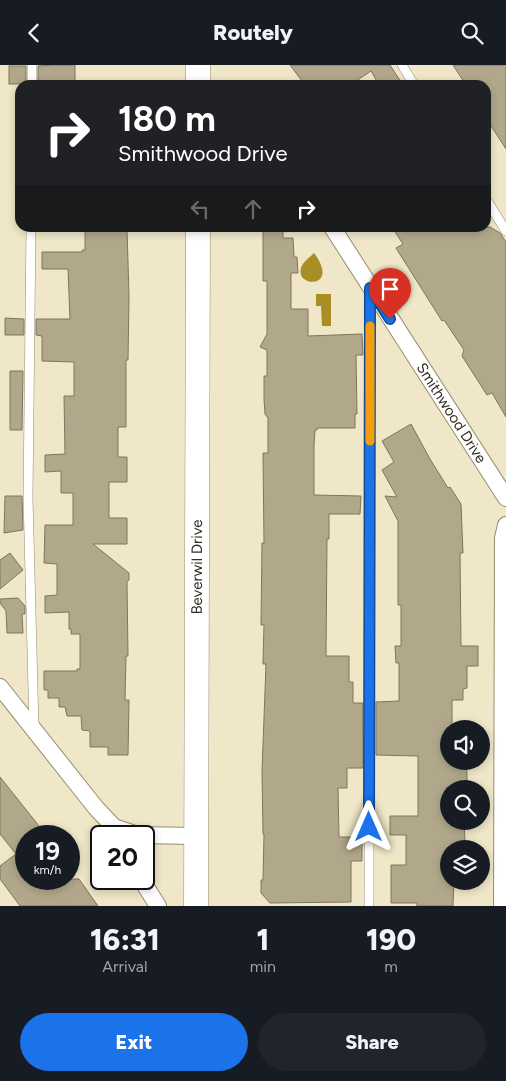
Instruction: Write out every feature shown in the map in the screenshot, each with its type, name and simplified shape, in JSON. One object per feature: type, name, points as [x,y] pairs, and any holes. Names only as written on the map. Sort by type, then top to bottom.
[{"type":"street","points":[[198,65],[198,80]]},
{"type":"street","name":"Beverwil Drive","points":[[196,906],[198,232]]},
{"type":"street","name":"Smithwood Drive","points":[[335,232],[506,498]]},
{"type":"street","points":[[502,906],[503,538],[506,525]]},
{"type":"street","points":[[0,687],[34,732],[96,808],[114,827],[138,835],[195,836]]},
{"type":"street","points":[[96,808],[106,825]]},
{"type":"street","points":[[148,890],[158,906]]},
{"type":"lane","points":[[32,65],[32,80]]},
{"type":"lane","points":[[402,65],[411,80]]},
{"type":"lane","points":[[491,207],[506,231]]},
{"type":"lane","points":[[31,232],[28,497],[34,732]]},
{"type":"lane","points":[[369,906],[370,288]]},
{"type":"shaded area","points":[[314,253],[323,273],[320,279],[310,282],[301,275],[301,268]]},
{"type":"shaded area","points":[[316,294],[331,294],[331,326],[322,326],[321,306],[316,306]]},
{"type":"building","points":[[75,65],[75,80],[38,80],[38,66]]},
{"type":"building","points":[[290,65],[390,65],[400,80],[376,80],[371,71],[358,80],[301,80]]},
{"type":"building","points":[[453,65],[506,65],[506,149],[491,126],[491,80],[463,80]]},
{"type":"building","points":[[9,66],[26,66],[26,80],[15,80],[15,84],[9,84]]},
{"type":"building","points":[[491,228],[500,233],[506,242],[506,417],[492,393],[487,395],[462,356],[464,350],[444,320],[442,321],[396,248],[403,244],[395,232],[491,232]]},
{"type":"building","points":[[85,232],[127,232],[129,296],[128,360],[126,360],[126,427],[118,427],[118,457],[127,457],[127,482],[109,482],[109,518],[127,518],[127,544],[93,544],[129,573],[129,580],[127,582],[128,656],[126,656],[125,700],[129,700],[128,755],[108,755],[108,747],[90,747],[90,731],[82,730],[81,716],[67,716],[65,707],[59,707],[59,698],[48,698],[48,690],[44,690],[44,671],[77,671],[77,669],[80,669],[80,634],[71,634],[71,629],[69,629],[69,612],[45,613],[45,596],[57,595],[57,564],[44,563],[45,525],[73,525],[73,493],[61,493],[61,471],[45,472],[45,455],[65,454],[64,396],[74,396],[74,362],[42,361],[42,336],[36,335],[36,319],[70,319],[68,269],[42,269],[42,252],[82,252],[82,250],[85,250]]},
{"type":"building","points":[[263,232],[283,232],[283,238],[293,238],[294,257],[297,257],[298,273],[291,273],[291,309],[308,309],[308,336],[362,334],[363,355],[356,355],[357,414],[355,414],[355,428],[317,428],[315,430],[314,445],[314,495],[361,496],[360,514],[329,514],[329,539],[327,539],[326,656],[349,656],[349,682],[353,682],[353,703],[363,703],[363,768],[347,768],[347,788],[338,788],[339,837],[362,837],[362,861],[351,861],[351,902],[270,903],[261,893],[261,880],[263,880],[262,772],[266,664],[263,664],[264,625],[261,625],[262,543],[264,543],[263,453],[268,453],[268,418],[265,414],[264,399],[264,376],[267,376],[267,350],[260,347],[267,334],[267,281],[263,281]]},
{"type":"building","points":[[5,318],[24,319],[24,335],[5,335]]},
{"type":"building","points":[[10,371],[23,371],[22,430],[10,430]]},
{"type":"building","points":[[411,424],[448,488],[450,487],[461,504],[463,553],[460,553],[461,646],[478,646],[478,666],[467,666],[467,688],[463,689],[463,700],[452,700],[452,720],[440,720],[440,770],[466,770],[467,772],[467,780],[440,780],[440,830],[464,830],[465,840],[440,840],[440,890],[454,890],[453,906],[417,906],[417,903],[391,903],[391,865],[406,865],[406,835],[390,835],[390,816],[418,816],[418,756],[376,755],[376,702],[399,701],[399,663],[396,663],[395,646],[401,646],[401,605],[398,605],[398,521],[385,496],[397,497],[382,470],[394,462],[382,441]]},
{"type":"building","points":[[5,496],[22,496],[23,530],[4,533]]},
{"type":"building","points":[[10,553],[23,570],[0,589],[0,560]]},
{"type":"building","points":[[18,598],[25,606],[25,614],[22,614],[23,633],[7,633],[6,611],[0,603],[0,599]]},
{"type":"building","points":[[0,777],[38,825],[15,825],[15,853],[0,834]]},
{"type":"building","points":[[15,855],[15,890],[80,890],[80,880],[98,906],[20,906],[0,879],[0,866]]},
{"type":"slow traffic","points":[[370,326],[370,441]]},
{"type":"route","points":[[369,827],[370,288],[390,319]]}]
